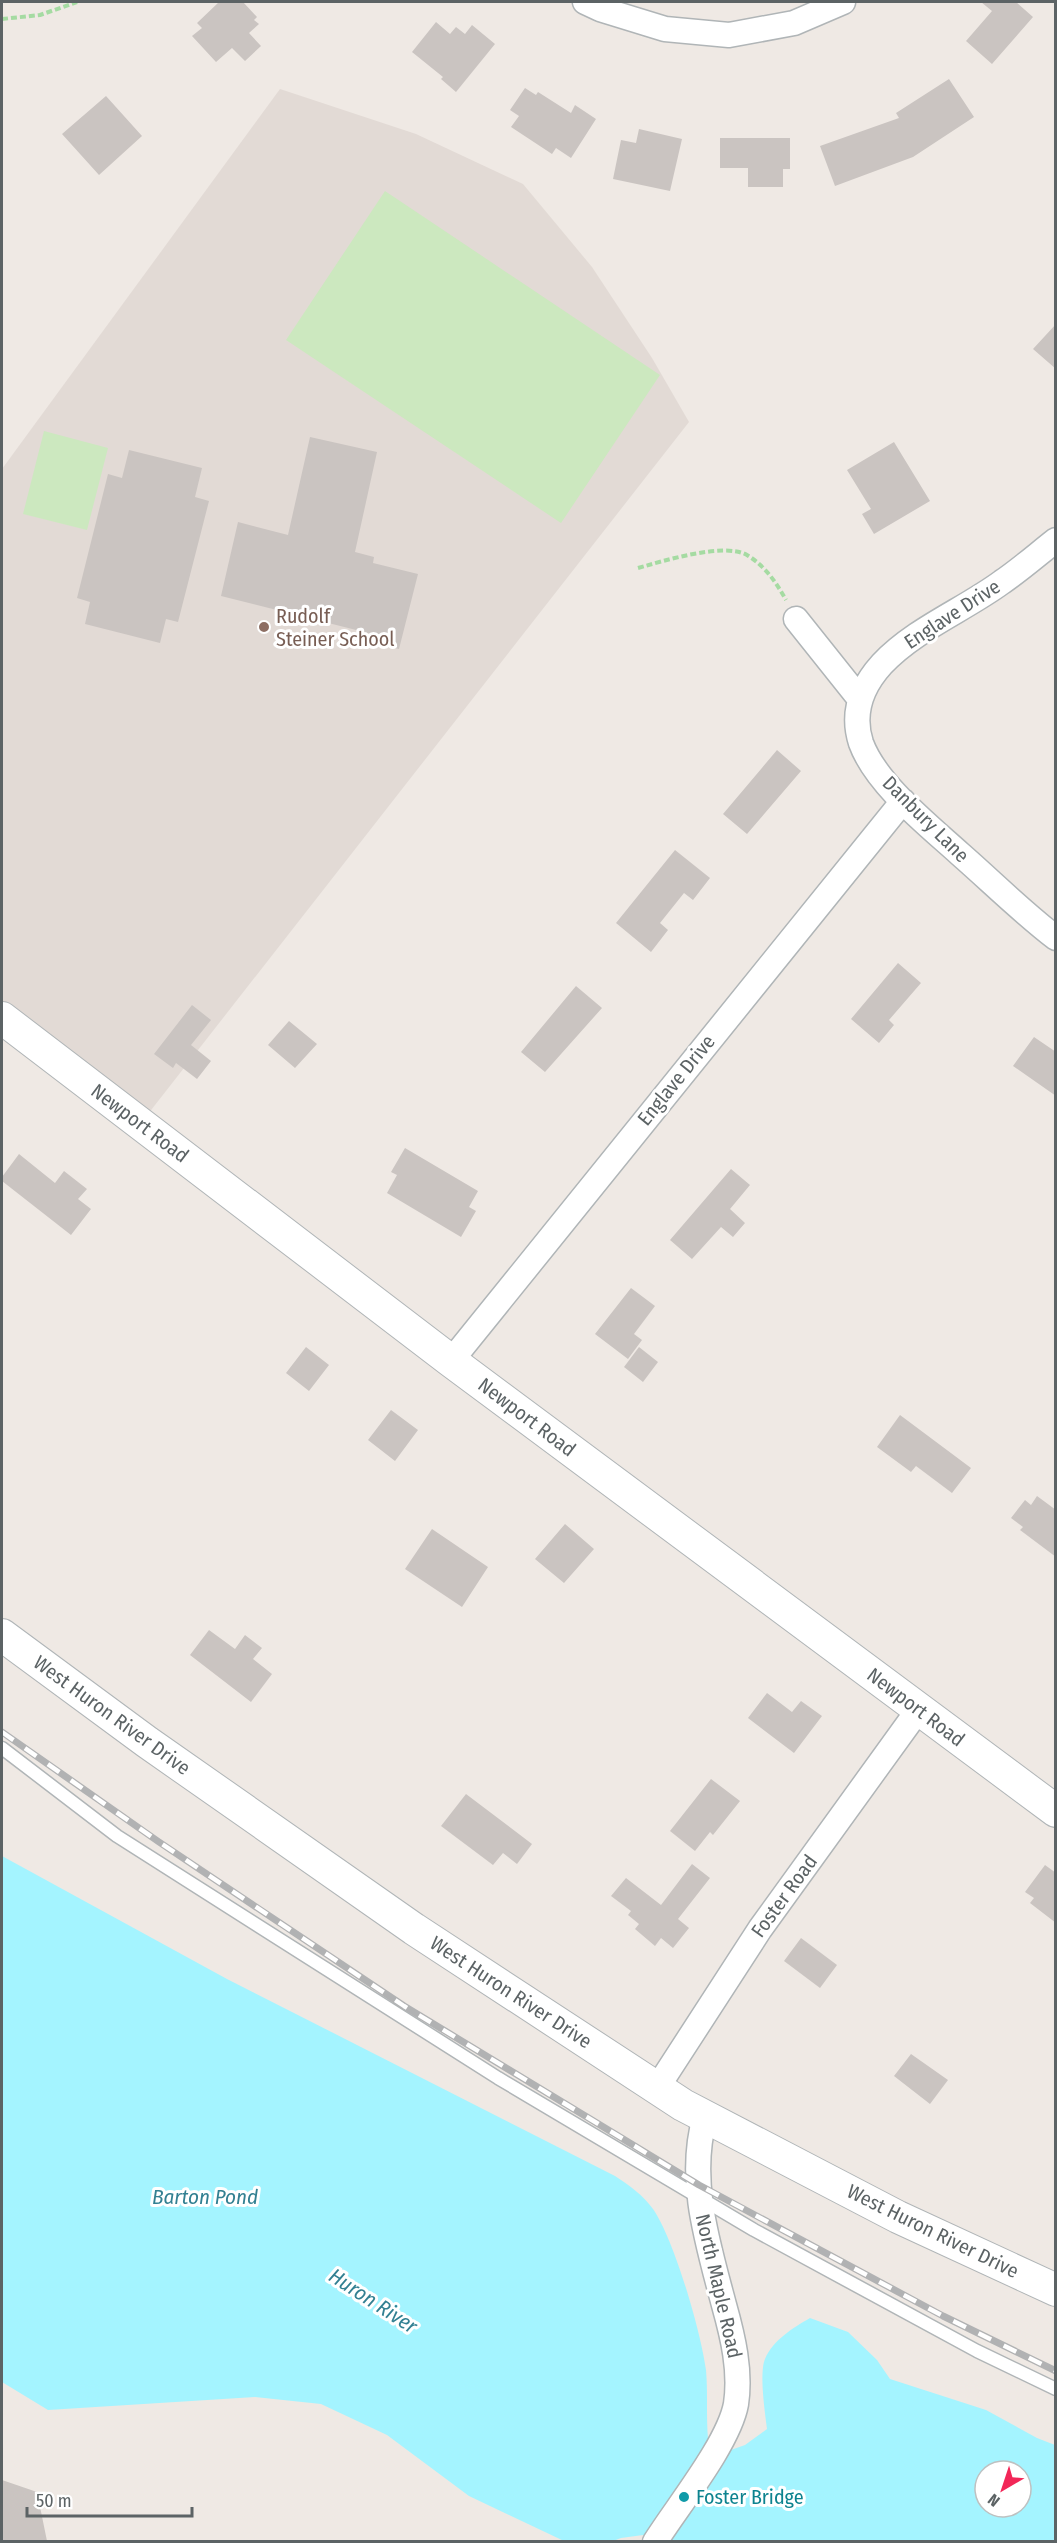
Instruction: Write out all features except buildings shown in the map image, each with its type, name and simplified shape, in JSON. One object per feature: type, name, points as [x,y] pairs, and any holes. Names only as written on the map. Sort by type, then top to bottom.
[{"type":"street","points":[[585,2],[600,9],[665,29],[729,35],[795,23],[843,2]]},
{"type":"street","name":"Englave Drive","points":[[859,698],[868,681],[896,651],[1002,582],[1056,540]]},
{"type":"street","points":[[796,619],[859,698]]},
{"type":"street","name":"Danbury Lane","points":[[859,698],[858,727],[861,742],[869,760],[903,801],[1031,919],[1056,938]]},
{"type":"street","name":"Englave Drive","points":[[451,1360],[903,801]]},
{"type":"street","name":"Newport Road","points":[[2,1018],[451,1360],[1056,1811]]},
{"type":"street","name":"West Huron River Drive","points":[[2,1635],[147,1742],[414,1929],[657,2088],[705,2117],[898,2217],[1056,2290]]},
{"type":"street","name":"Foster Road","points":[[657,2088],[759,1929],[919,1710]]},
{"type":"street","name":"North Maple Road","points":[[655,2541],[725,2435],[735,2406],[738,2375],[729,2325],[702,2218],[698,2150],[705,2117]]},
{"type":"lane","points":[[2,1748],[117,1836],[498,2078],[700,2198],[977,2351],[1056,2389]]},
{"type":"path","points":[[2,19],[40,15],[76,2]]},
{"type":"path","points":[[638,568],[685,555],[720,551],[745,554],[774,578],[796,619]]},
{"type":"shaded area","name":"Rudolf Steiner School","points":[[280,89],[416,134],[523,184],[592,267],[652,358],[689,422],[148,1114],[2,1003],[2,469]]},
{"type":"green space","points":[[385,191],[660,375],[561,523],[286,340]]},
{"type":"green space","points":[[44,431],[108,448],[87,530],[23,514]]},
{"type":"water","name":"Barton Pond","points":[[2,1856],[227,1979],[615,2176],[636,2191],[653,2209],[661,2223],[678,2263],[693,2310],[706,2370],[708,2439],[728,2451],[745,2445],[767,2429],[762,2383],[765,2359],[778,2340],[810,2318],[848,2332],[877,2360],[890,2379],[986,2410],[1037,2438],[1055,2445],[1055,2541],[652,2542],[643,2535],[613,2541],[564,2541],[469,2496],[387,2435],[321,2404],[255,2397],[48,2410],[2,2382]]},
{"type":"railway","points":[[2,1732],[159,1842],[404,2006],[699,2185],[943,2316],[1056,2371]]},
{"type":"place","name":"Rudolf Steiner School","points":[[264,627]]},
{"type":"place","name":"Foster Bridge","points":[[684,2497]]},
{"type":"water label","name":"Huron River","points":[[373,2301]]}]
